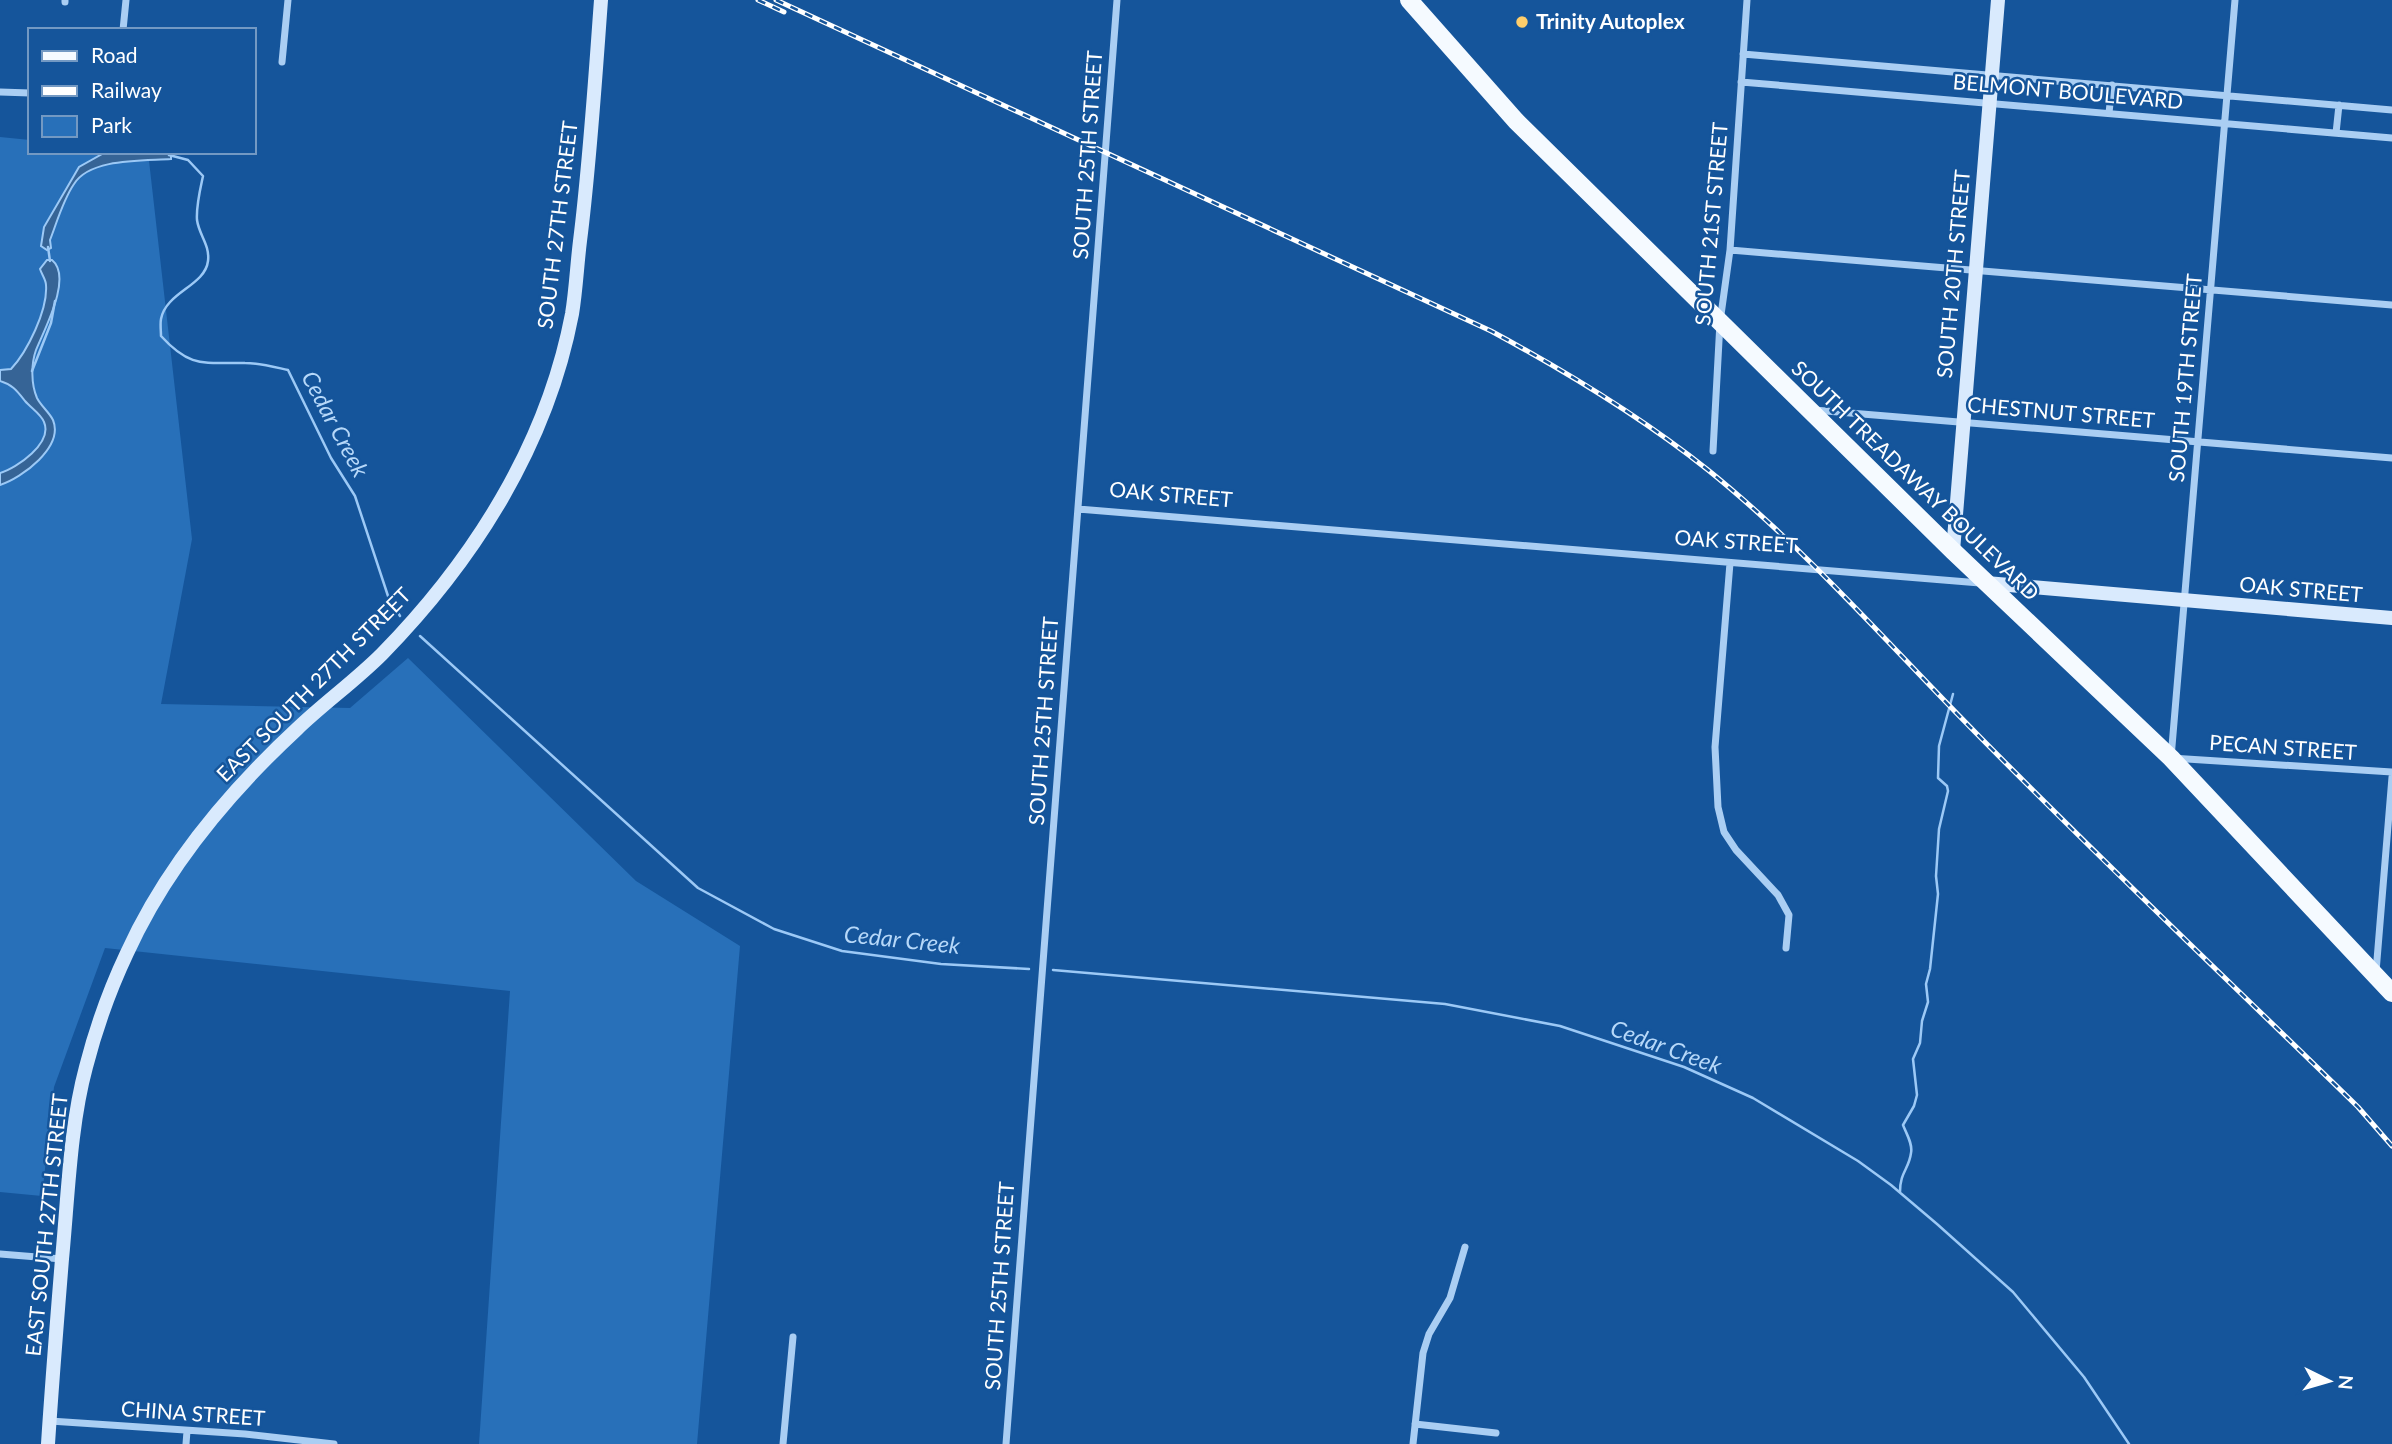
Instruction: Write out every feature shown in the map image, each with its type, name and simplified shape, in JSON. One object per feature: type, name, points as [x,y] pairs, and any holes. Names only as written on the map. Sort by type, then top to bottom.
[{"type":"main road","name":"SOUTH 27TH STREET","points":[[528,450],[550,395],[571,315],[588,181],[601,0]]},
{"type":"main road","name":"SOUTH 20TH STREET","points":[[1953,551],[1998,0]]},
{"type":"main road","name":"SOUTH TREADAWAY BOULEVARD","points":[[1417,3],[1515,120],[1953,551],[2171,758],[2392,993]]},
{"type":"main road","name":"EAST SOUTH 27TH STREET","points":[[48,1444],[70,1163],[85,1069],[108,998],[146,914],[169,877],[219,810],[243,783],[301,725],[377,659],[419,614],[468,551],[502,501],[528,450]]},
{"type":"main road","name":"OAK STREET","points":[[1986,583],[2392,618]]},
{"type":"street","points":[[123,28],[126,0]]},
{"type":"street","points":[[282,62],[288,0]]},
{"type":"street","name":"SOUTH 25TH STREET","points":[[1006,1444],[1117,0]]},
{"type":"street","name":"SOUTH 21ST STREET","points":[[1713,451],[1720,322],[1730,250],[1747,0]]},
{"type":"street","name":"SOUTH 19TH STREET","points":[[2171,758],[2235,0]]},
{"type":"street","name":"BELMONT BOULEVARD","points":[[1743,54],[2392,110]]},
{"type":"street","name":"BELMONT BOULEVARD","points":[[1741,82],[2392,138]]},
{"type":"street","points":[[2109,113],[2112,85]]},
{"type":"street","points":[[0,92],[28,93]]},
{"type":"street","points":[[2336,133],[2339,105]]},
{"type":"street","points":[[1730,250],[2392,305]]},
{"type":"street","name":"CHESTNUT STREET","points":[[1811,410],[2392,458]]},
{"type":"street","name":"OAK STREET","points":[[1077,509],[1986,583]]},
{"type":"street","points":[[1730,564],[1715,747],[1718,807],[1724,832],[1736,850],[1778,895],[1789,915],[1786,948]]},
{"type":"street","name":"PECAN STREET","points":[[2171,758],[2392,774]]},
{"type":"street","points":[[2376,976],[2392,774]]},
{"type":"street","points":[[1413,1444],[1423,1353],[1429,1334],[1450,1297],[1465,1247]]},
{"type":"street","points":[[0,1254],[62,1259]]},
{"type":"street","points":[[783,1444],[793,1337]]},
{"type":"street","name":"CHINA STREET","points":[[49,1421],[334,1444]]},
{"type":"street","points":[[1415,1424],[1496,1433]]},
{"type":"street","points":[[186,1444],[187,1431]]},
{"type":"green space","points":[[0,137],[28,140],[28,154],[148,154],[192,539],[161,704],[350,708],[408,658],[636,881],[740,946],[697,1444],[479,1444],[510,991],[105,948],[54,1087],[42,1196],[0,1192]]},
{"type":"shaded area","points":[[102,154],[171,154],[171,159],[104,165],[82,176],[74,184],[63,204],[50,240],[51,248],[47,250],[41,246],[44,227],[79,167]]},
{"type":"shaded area","points":[[47,260],[52,260],[58,268],[58,291],[36,350],[32,374],[37,398],[53,420],[55,430],[47,451],[39,460],[19,476],[0,485],[0,473],[32,454],[39,446],[45,430],[44,422],[38,414],[14,389],[0,381],[0,370],[11,369],[24,352],[35,330],[46,295],[46,283],[40,269]]},
{"type":"waterway","name":"Cedar Creek","points":[[169,155],[188,160],[203,176],[197,220],[208,261],[200,277],[177,295],[164,310],[161,336],[181,354],[199,362],[256,364],[288,370],[331,458],[355,496],[388,596],[400,616]]},
{"type":"waterway","name":"Cedar Creek","points":[[48,247],[50,261]]},
{"type":"waterway","name":"Cedar Creek","points":[[32,371],[51,323],[55,301]]},
{"type":"waterway","name":"Cedar Creek","points":[[420,636],[698,888],[774,929],[842,951],[941,964],[1029,969]]},
{"type":"waterway","points":[[1900,1192],[1901,1180],[1911,1153],[1903,1125],[1917,1095],[1913,1059],[1920,1043],[1922,1021],[1928,1002],[1926,984],[1938,894],[1936,876],[1939,829],[1948,791],[1947,786],[1938,778],[1939,746],[1953,694]]},
{"type":"waterway","name":"Cedar Creek","points":[[1053,970],[1445,1004],[1560,1026],[1684,1067],[1753,1098],[1858,1161],[1891,1185],[2013,1292],[2084,1377],[2129,1444]]},
{"type":"railway","points":[[758,0],[784,12]]},
{"type":"railway","points":[[776,0],[1491,331],[1575,379],[1656,431],[1744,500],[1813,564],[2023,780],[2358,1107],[2392,1146]]},
{"type":"place","name":"Trinity Autoplex","points":[[1522,22]]}]
